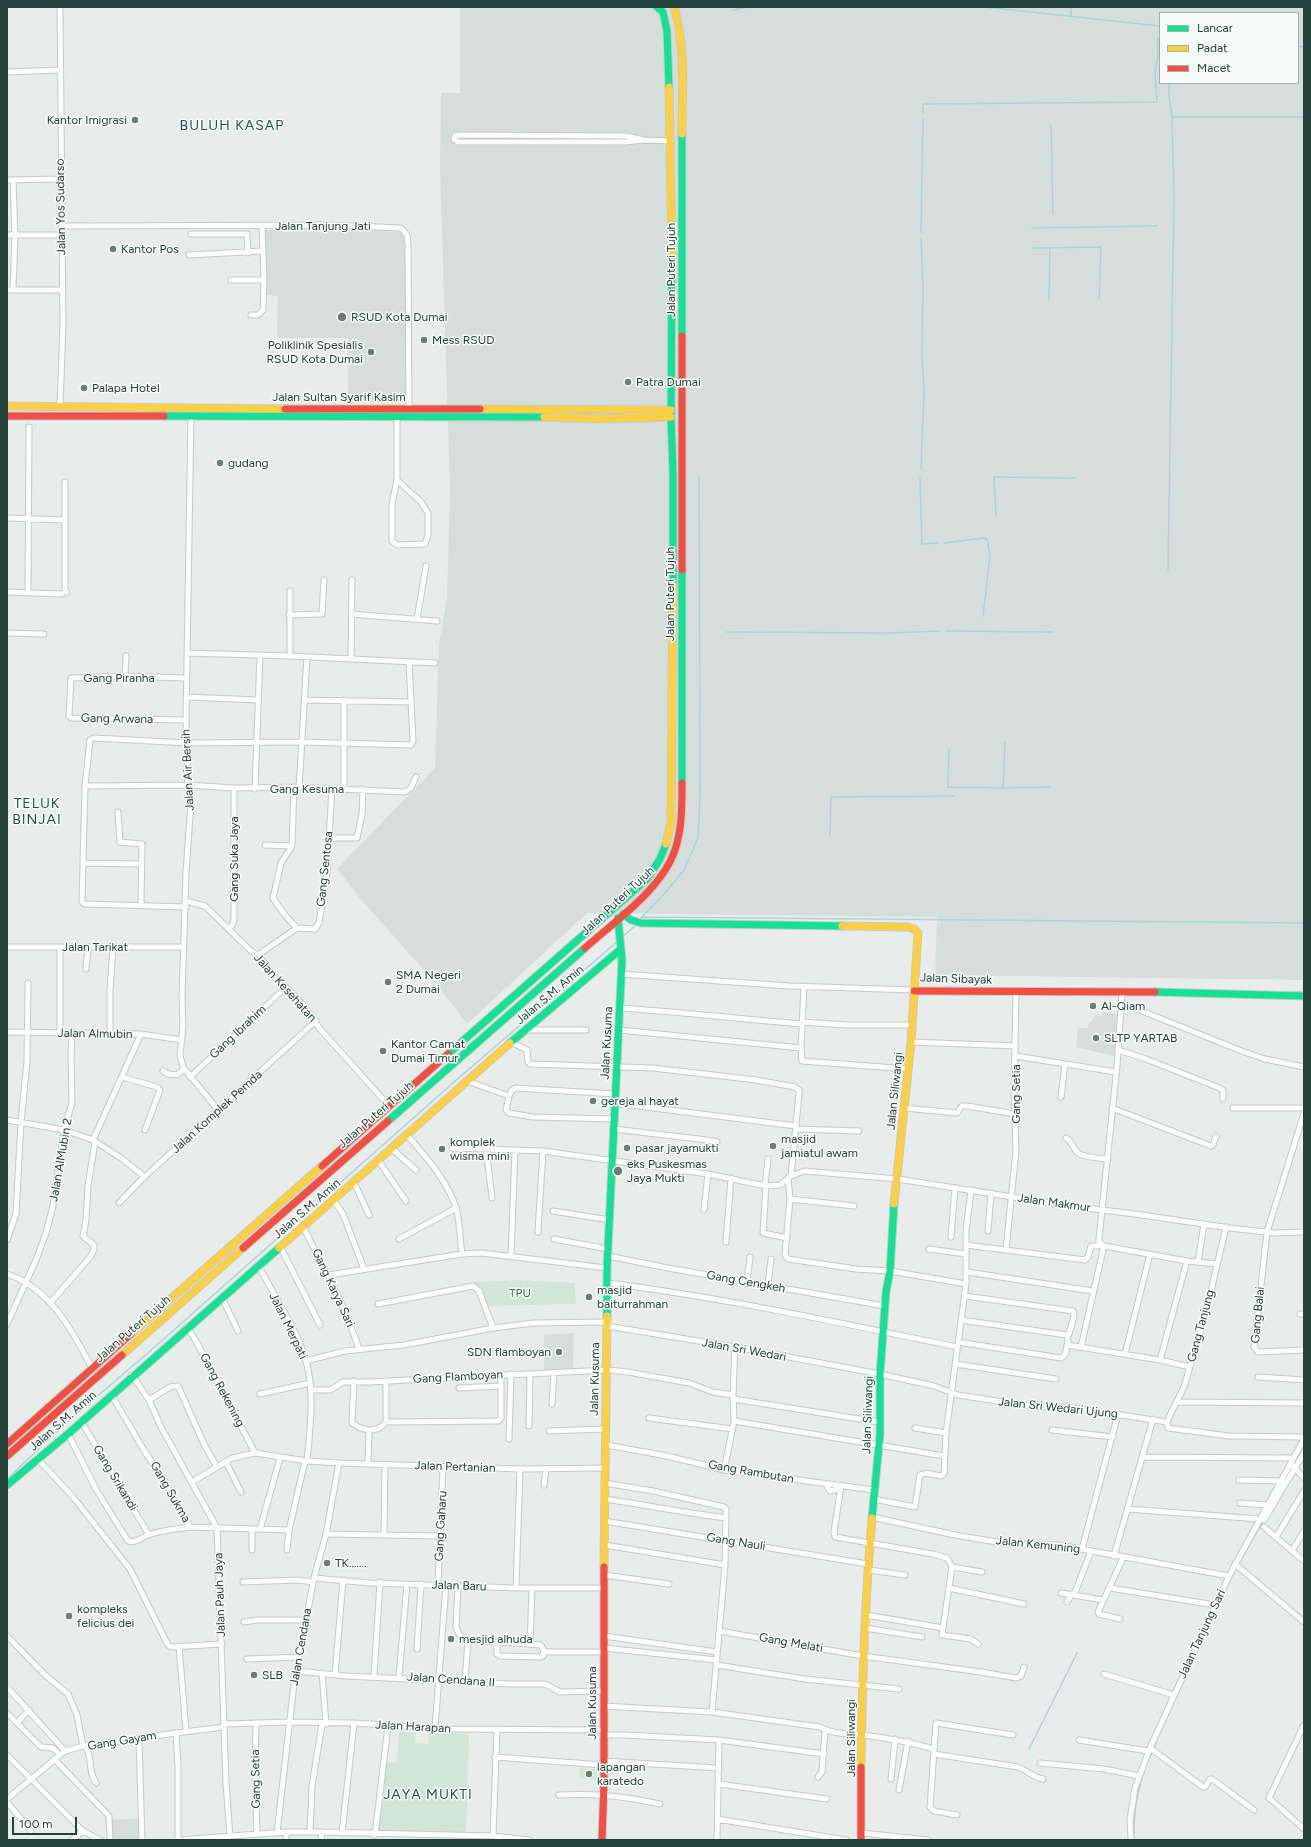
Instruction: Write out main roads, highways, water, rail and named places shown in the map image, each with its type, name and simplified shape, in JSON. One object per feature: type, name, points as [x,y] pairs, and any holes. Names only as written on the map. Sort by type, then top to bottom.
[{"type":"main road","name":"Jalan Puteri Tujuh","points":[[7,1456],[255,1236],[652,888],[665,873],[679,840],[682,813],[682,60],[678,23],[674,8]]},
{"type":"main road","name":"Jalan Puteri Tujuh","points":[[7,1444],[390,1107],[653,872],[666,845],[671,822],[673,696],[671,413],[673,334],[671,141],[667,31],[660,10]]},
{"type":"main road","points":[[673,334],[682,334]]},
{"type":"main road","name":"Jalan Sultan Syarif Kasim","points":[[7,406],[145,408],[539,409],[671,413]]},
{"type":"main road","points":[[245,408],[245,416]]},
{"type":"main road","points":[[538,417],[539,409]]},
{"type":"main road","name":"Jalan Sultan Syarif Kasim","points":[[7,416],[397,416],[600,419],[671,413]]},
{"type":"main road","points":[[673,696],[681,696]]},
{"type":"main road","name":"Jalan Kusuma","points":[[602,1840],[607,1268],[614,1103],[620,1008],[620,916]]},
{"type":"main road","name":"Jalan Sibayak","points":[[620,916],[641,923],[912,928],[918,933],[914,991],[1304,996]]},
{"type":"main road","points":[[611,924],[621,940]]},
{"type":"main road","name":"Jalan S.M. Amin","points":[[7,1485],[37,1458],[68,1434],[132,1375],[303,1227],[511,1042],[527,1030],[621,940]]},
{"type":"main road","name":"Jalan Siliwangi","points":[[862,1837],[863,1656],[873,1499],[878,1446],[880,1374],[886,1292],[890,1271],[892,1226],[911,1042],[914,991]]},
{"type":"main road","points":[[250,1230],[255,1236]]},
{"type":"waterway","points":[[733,10],[748,7]]},
{"type":"waterway","points":[[984,7],[1159,26]]},
{"type":"waterway","points":[[1071,7],[1071,16]]},
{"type":"waterway","points":[[923,112],[923,104],[1157,102],[1155,72],[1159,38]]},
{"type":"waterway","points":[[1299,46],[1304,47]]},
{"type":"waterway","points":[[1168,570],[1174,198],[1172,117],[1169,84]]},
{"type":"waterway","points":[[1172,117],[1304,117]]},
{"type":"waterway","points":[[921,231],[923,119]]},
{"type":"waterway","points":[[1051,125],[1053,214]]},
{"type":"waterway","points":[[1032,228],[1157,226]]},
{"type":"waterway","points":[[921,238],[923,288],[922,355],[924,392],[921,469]]},
{"type":"waterway","points":[[1049,300],[1050,247]]},
{"type":"waterway","points":[[1032,248],[1101,247],[1099,300]]},
{"type":"waterway","points":[[640,919],[665,893],[684,870],[698,838],[700,795],[699,476]]},
{"type":"waterway","points":[[996,516],[994,477],[1076,478]]},
{"type":"waterway","points":[[920,478],[922,544],[938,543]]},
{"type":"waterway","points":[[945,543],[984,538],[987,539],[990,555],[983,616]]},
{"type":"waterway","points":[[727,632],[889,633],[939,631]]},
{"type":"waterway","points":[[946,631],[1053,632]]},
{"type":"waterway","points":[[1005,743],[1003,788],[1050,787]]},
{"type":"waterway","points":[[949,748],[948,787],[1003,788]]},
{"type":"waterway","points":[[830,835],[831,797],[954,796]]},
{"type":"waterway","points":[[642,917],[1304,923]]},
{"type":"waterway","points":[[622,937],[635,926]]},
{"type":"waterway","points":[[7,1479],[66,1423],[149,1352],[454,1082],[618,941]]},
{"type":"waterway","points":[[944,987],[962,988]]},
{"type":"waterway","points":[[1274,992],[1304,992]]},
{"type":"waterway","points":[[1241,1560],[1263,1521]]},
{"type":"waterway","points":[[1287,1604],[1304,1618]]},
{"type":"waterway","points":[[1029,1749],[1077,1653]]},
{"type":"waterway","points":[[1154,1749],[1159,1734]]},
{"type":"waterway","points":[[1146,1764],[1152,1753]]},
{"type":"waterway","points":[[1134,1840],[1135,1808],[1142,1777]]},
{"type":"place","name":"Kantor Imigrasi","points":[[135,120]]},
{"type":"place","name":"Kantor Pos","points":[[113,249]]},
{"type":"place","name":"RSUD Kota Dumai","points":[[342,317]]},
{"type":"place","name":"Mess RSUD","points":[[424,340]]},
{"type":"place","name":"Poliklinik Spesialis RSUD Kota Dumai","points":[[371,352]]},
{"type":"place","name":"Patra Dumai","points":[[628,382]]},
{"type":"place","name":"Palapa Hotel","points":[[84,388]]},
{"type":"place","name":"gudang","points":[[220,463]]},
{"type":"place","name":"SMA Negeri 2 Dumai","points":[[388,982]]},
{"type":"place","name":"Al-Qiam","points":[[1093,1006]]},
{"type":"place","name":"SLTP YARTAB","points":[[1096,1038]]},
{"type":"place","name":"Kantor Camat Dumai Timur","points":[[383,1051]]},
{"type":"place","name":"gereja al hayat","points":[[593,1101]]},
{"type":"place","name":"masjid jamiatul awam","points":[[773,1146]]},
{"type":"place","name":"pasar jayamukti","points":[[627,1148]]},
{"type":"place","name":"komplek wisma mini","points":[[442,1149]]},
{"type":"place","name":"eks Puskesmas Jaya Mukti","points":[[618,1171]]},
{"type":"place","name":"masjid baiturrahman","points":[[589,1297]]},
{"type":"place","name":"SDN flamboyan","points":[[559,1352]]},
{"type":"place","name":"TK.......","points":[[327,1563]]},
{"type":"place","name":"kompleks felicius dei","points":[[69,1616]]},
{"type":"place","name":"mesjid alhuda","points":[[451,1639]]},
{"type":"place","name":"SLB","points":[[254,1675]]},
{"type":"place","name":"lapangan karatedo","points":[[589,1774]]},
{"type":"district","name":"BULUH KASAP","points":[[232,126]]},
{"type":"district","name":"TELUK BINJAI","points":[[37,812]]},
{"type":"district","name":"JAYA MUKTI","points":[[428,1795]]},
{"type":"park label","name":"TPU","points":[[520,1293]]}]
